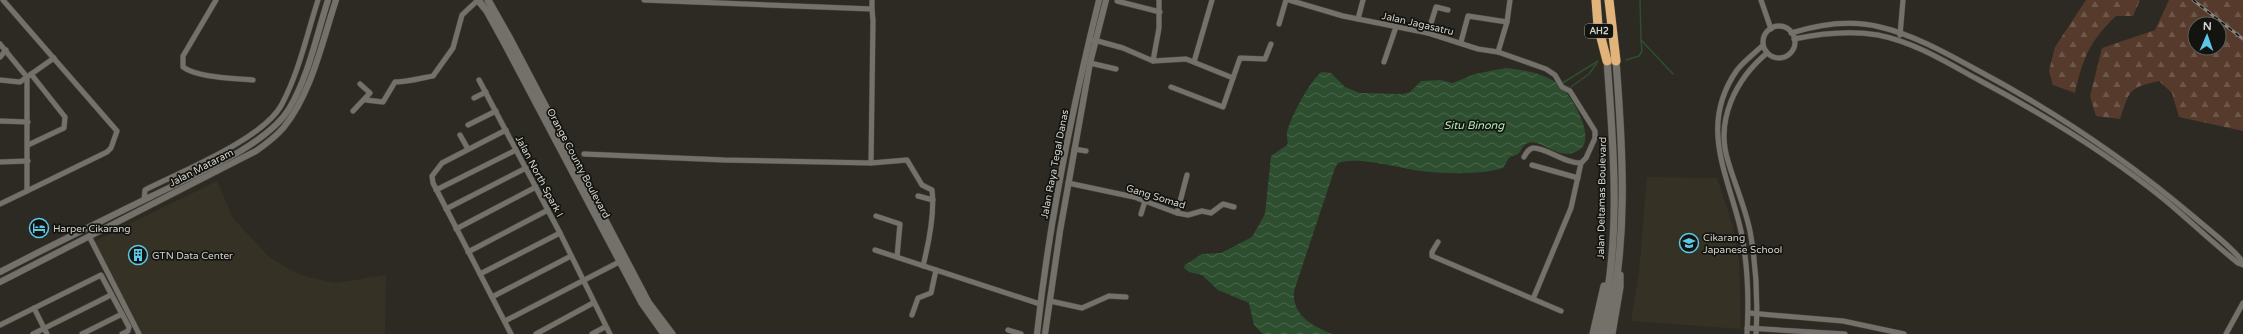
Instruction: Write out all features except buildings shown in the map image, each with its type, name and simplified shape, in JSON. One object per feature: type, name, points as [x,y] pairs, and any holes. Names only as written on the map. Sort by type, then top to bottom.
[{"type":"highway","name":"AH2","points":[[1596,0],[1598,26],[1611,61]]},
{"type":"highway","name":"AH2","points":[[1602,0],[1611,61]]},
{"type":"highway","name":"AH2","points":[[1609,0],[1612,24],[1611,61]]},
{"type":"highway","points":[[1612,24],[1614,0]]},
{"type":"main road","name":"Orange County Boulevard","points":[[478,0],[487,11],[622,260],[652,310],[672,334]]},
{"type":"main road","name":"Orange County Boulevard","points":[[488,0],[622,260],[646,310],[664,334]]},
{"type":"main road","name":"Jalan Deltamas Boulevard","points":[[1606,334],[1624,172],[1611,61]]},
{"type":"main road","name":"Jalan Deltamas Boulevard","points":[[1599,334],[1615,255]]},
{"type":"main road","name":"AH2","points":[[1592,334],[1615,255]]},
{"type":"main road","name":"AH2","points":[[1612,334],[1620,287],[1615,255]]},
{"type":"street","points":[[0,204],[108,152],[117,131],[3,0]]},
{"type":"street","points":[[216,0],[183,56],[182,66],[187,70],[213,76],[253,80]]},
{"type":"street","points":[[144,200],[145,190],[251,135],[282,105],[300,58],[318,0]]},
{"type":"street","name":"Jalan Mataram","points":[[0,272],[166,189],[252,144],[266,134],[289,109],[303,76],[328,0]]},
{"type":"street","name":"Jalan Mataram","points":[[0,282],[256,151],[283,128],[294,114],[309,82],[336,0]]},
{"type":"street","points":[[366,100],[383,102],[395,82],[406,82],[417,78],[433,76],[453,48],[462,15],[478,0]]},
{"type":"street","points":[[644,0],[872,9]]},
{"type":"street","points":[[871,163],[872,0]]},
{"type":"street","name":"Jalan Raya Tegal Danas","points":[[1046,334],[1060,231],[1090,63],[1099,0]]},
{"type":"street","name":"Jalan Raya Tegal Danas","points":[[1037,334],[1040,304],[1059,182],[1092,44],[1106,0]]},
{"type":"street","points":[[1153,61],[1159,28],[1159,0]]},
{"type":"street","points":[[1194,62],[1212,0]]},
{"type":"street","points":[[1279,24],[1288,0]]},
{"type":"street","name":"Jalan Jagasatru","points":[[1288,0],[1358,19],[1428,33],[1461,42],[1478,49],[1498,52],[1546,69],[1555,75],[1562,87],[1570,91],[1595,131],[1595,138],[1586,158],[1581,163]]},
{"type":"street","points":[[1358,19],[1363,0]]},
{"type":"street","points":[[1498,52],[1507,22],[1510,0]]},
{"type":"street","points":[[1761,0],[1771,29]]},
{"type":"street","points":[[1899,40],[1903,0]]},
{"type":"street","points":[[1117,2],[1160,12]]},
{"type":"street","points":[[1428,33],[1436,7],[1448,10]]},
{"type":"street","points":[[1461,42],[1468,16],[1507,22]]},
{"type":"street","points":[[1791,33],[1834,23],[1879,26],[1900,33],[1945,53],[2034,100],[2102,146],[2167,195],[2197,220],[2243,264]]},
{"type":"street","points":[[1384,62],[1396,27]]},
{"type":"street","points":[[1783,27],[1791,33],[1794,39],[1793,49],[1786,56],[1776,58],[1767,53],[1763,45],[1764,35],[1771,29],[1783,27]]},
{"type":"street","points":[[1794,39],[1836,32],[1878,35],[1899,40],[1938,58],[2030,107],[2099,151],[2164,200],[2238,263],[2243,264]]},
{"type":"street","points":[[0,44],[65,117],[64,128],[28,145]]},
{"type":"street","points":[[1092,44],[1123,48],[1153,61],[1179,58],[1194,62],[1233,78]]},
{"type":"street","points":[[1171,87],[1221,107],[1240,58],[1265,60],[1271,44]]},
{"type":"street","points":[[1747,334],[1748,313],[1745,257],[1734,206],[1720,160],[1717,126],[1720,107],[1737,70],[1763,45]]},
{"type":"street","points":[[0,57],[6,50]]},
{"type":"street","points":[[1756,334],[1758,314],[1750,231],[1743,203],[1727,160],[1725,126],[1734,92],[1743,77],[1767,53]]},
{"type":"street","points":[[0,80],[20,82],[54,58]]},
{"type":"street","points":[[1090,63],[1116,69]]},
{"type":"street","points":[[27,191],[29,75]]},
{"type":"street","name":"Jalan North Spark I","points":[[480,80],[548,210],[593,303],[610,334]]},
{"type":"street","points":[[353,112],[366,100],[370,92],[360,84]]},
{"type":"street","points":[[474,98],[486,92]]},
{"type":"street","points":[[2030,107],[2034,100]]},
{"type":"street","points":[[282,105],[289,109]]},
{"type":"street","points":[[468,125],[496,111]]},
{"type":"street","points":[[0,121],[28,122]]},
{"type":"street","points":[[506,130],[442,163],[432,176],[432,183],[512,334]]},
{"type":"street","points":[[460,135],[468,150]]},
{"type":"street","points":[[1524,157],[1529,150],[1534,148],[1556,157],[1581,163],[1571,208],[1533,299]]},
{"type":"street","points":[[1074,149],[1086,151]]},
{"type":"street","points":[[436,190],[516,150]]},
{"type":"street","points":[[584,154],[724,160],[871,163],[907,160],[922,185],[932,190],[933,200],[928,247],[923,266]]},
{"type":"street","points":[[0,162],[28,161]]},
{"type":"street","points":[[1532,165],[1578,178]]},
{"type":"street","points":[[446,209],[526,168]]},
{"type":"street","points":[[1177,213],[1187,175]]},
{"type":"street","name":"Gang Somad","points":[[1068,183],[1145,201],[1177,213],[1188,215],[1202,211],[1211,213],[1223,204],[1234,207]]},
{"type":"street","points":[[456,228],[536,187]]},
{"type":"street","points":[[166,189],[169,195]]},
{"type":"street","points":[[918,196],[933,200]]},
{"type":"street","points":[[0,200],[8,200]]},
{"type":"street","points":[[1141,214],[1145,201]]},
{"type":"street","points":[[468,252],[548,210]]},
{"type":"street","points":[[876,216],[900,224],[897,257]]},
{"type":"street","points":[[2192,225],[2197,220]]},
{"type":"street","points":[[1052,230],[1060,231]]},
{"type":"street","points":[[480,274],[560,234]]},
{"type":"street","points":[[89,236],[139,334]]},
{"type":"street","points":[[1438,242],[1432,252],[1432,256],[1561,311]]},
{"type":"street","points":[[875,250],[1040,304]]},
{"type":"street","points":[[492,297],[571,256]]},
{"type":"street","points":[[505,321],[622,260]]},
{"type":"street","points":[[912,315],[918,298],[931,293],[936,270]]},
{"type":"street","points":[[0,325],[100,275],[129,329],[122,334]]},
{"type":"street","points":[[33,334],[111,295]]},
{"type":"street","points":[[1050,302],[1082,308],[1109,296],[1126,297]]},
{"type":"street","points":[[536,334],[593,303]]},
{"type":"street","points":[[2226,334],[2243,303]]},
{"type":"street","points":[[34,308],[47,334]]},
{"type":"street","points":[[1748,313],[1843,321],[1904,334]]},
{"type":"street","points":[[82,334],[122,314]]},
{"type":"street","points":[[1038,322],[1047,323]]},
{"type":"street","points":[[592,334],[605,327]]},
{"type":"street","points":[[1748,328],[1845,334]]},
{"type":"street","points":[[1008,330],[1021,334]]},
{"type":"shaded area","name":"Cikarang Japanese School","points":[[1647,177],[1717,178],[1732,223],[1739,260],[1741,329],[1631,321],[1639,273]]},
{"type":"shaded area","points":[[217,181],[233,218],[267,255],[285,267],[307,277],[336,283],[386,275],[385,334],[136,334],[91,243]]},
{"type":"green space","points":[[2086,0],[2140,0],[2133,16],[2116,16],[2094,42],[2081,69],[2075,93],[2053,85],[2049,71],[2055,47]]},
{"type":"green space","points":[[2169,0],[2243,0],[2243,131],[2179,117],[2172,93],[2159,81],[2136,88],[2129,96],[2120,119],[2096,116],[2090,96],[2102,48],[2155,30]]},
{"type":"water","name":"Situ Binong","points":[[1506,68],[1540,75],[1558,84],[1569,96],[1580,116],[1584,126],[1584,144],[1579,150],[1565,154],[1533,142],[1528,143],[1523,146],[1518,154],[1510,157],[1503,168],[1472,173],[1447,173],[1414,170],[1365,161],[1346,161],[1338,163],[1335,168],[1294,291],[1296,307],[1304,318],[1317,327],[1332,334],[1263,334],[1254,325],[1249,303],[1218,290],[1202,275],[1189,272],[1184,268],[1185,265],[1202,254],[1221,253],[1252,237],[1265,214],[1271,156],[1287,145],[1287,133],[1296,110],[1312,82],[1322,72],[1331,73],[1345,87],[1360,93],[1403,94],[1410,92],[1421,81],[1440,80],[1453,83],[1475,74]]},
{"type":"waterway","points":[[1640,0],[1641,40],[1673,74]]},
{"type":"waterway","points":[[1626,60],[1639,56],[1642,51],[1641,40]]},
{"type":"waterway","points":[[1561,84],[1598,61]]},
{"type":"waterway","points":[[1571,87],[1589,74],[1597,63]]},
{"type":"railway","points":[[2193,0],[2243,39]]},
{"type":"place","name":"Harper Cikarang","points":[[39,228]]},
{"type":"place","name":"Cikarang Japanese School","points":[[1689,243]]},
{"type":"place","name":"GTN Data Center","points":[[138,255]]}]
